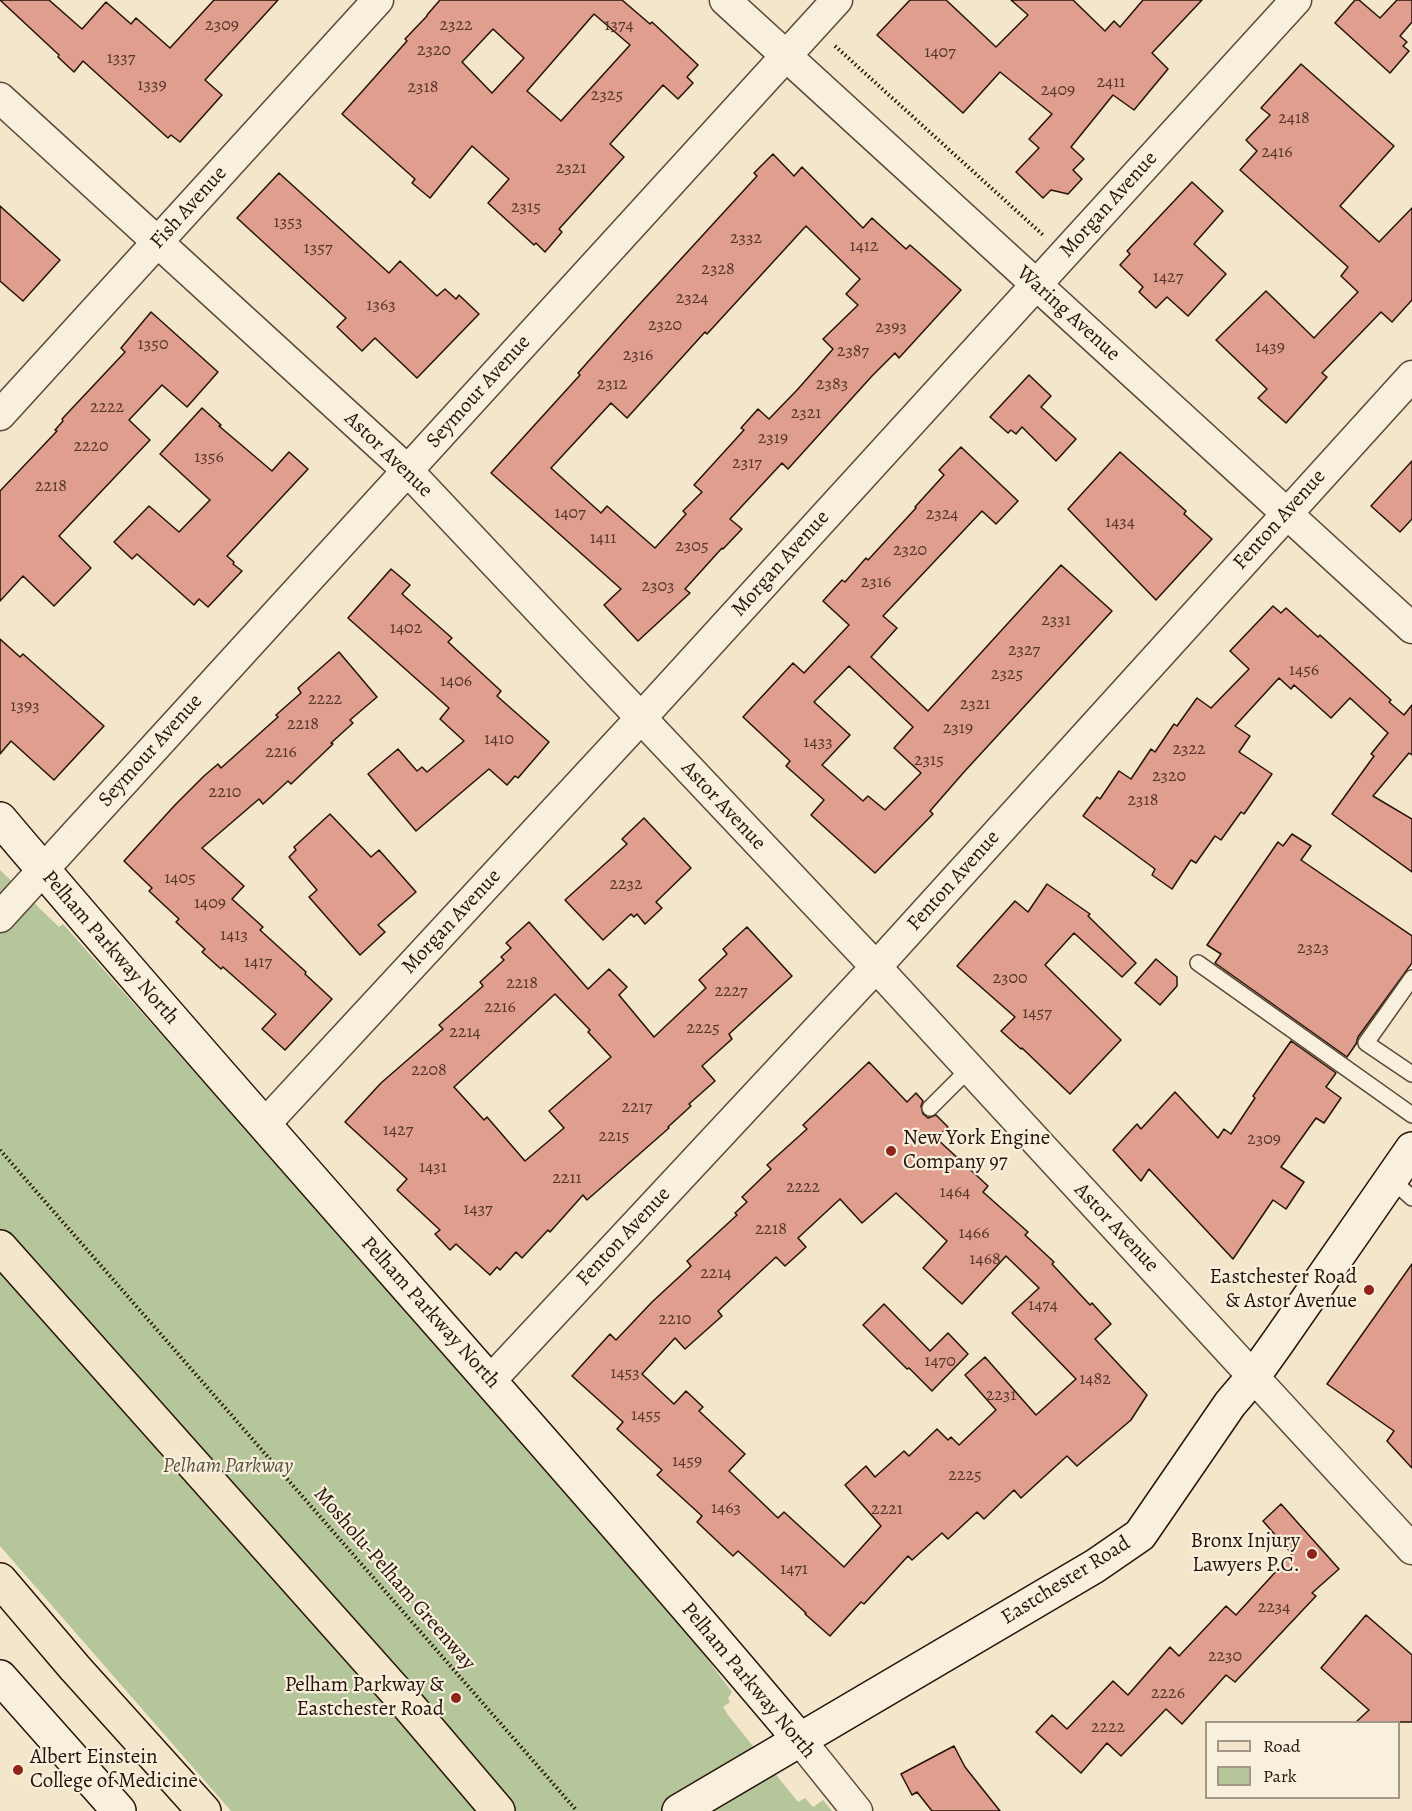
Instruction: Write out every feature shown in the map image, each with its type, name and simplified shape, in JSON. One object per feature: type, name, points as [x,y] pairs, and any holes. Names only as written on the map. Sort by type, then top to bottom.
[{"type":"main road","points":[[0,1247],[407,1704],[498,1811]]},
{"type":"main road","points":[[0,1580],[75,1668],[204,1811]]},
{"type":"main road","points":[[0,1608],[75,1668]]},
{"type":"street","name":"Fish Avenue","points":[[0,415],[378,0]]},
{"type":"street","name":"Waring Avenue","points":[[725,0],[1412,628]]},
{"type":"street","name":"Seymour Avenue","points":[[0,917],[837,0]]},
{"type":"street","name":"Morgan Avenue","points":[[264,1125],[641,718],[1296,0]]},
{"type":"street","name":"Astor Avenue","points":[[0,98],[407,470],[876,967],[1412,1549]]},
{"type":"street","name":"Fenton Avenue","points":[[490,1381],[876,967],[1412,376]]},
{"type":"street","name":"Pelham Parkway North","points":[[0,819],[42,871],[490,1381],[800,1740],[857,1811]]},
{"type":"street","name":"Eastchester Road","points":[[679,1811],[1095,1566],[1140,1535],[1230,1404],[1402,1188],[1412,1149]]},
{"type":"street","points":[[0,1677],[119,1811]]},
{"type":"lane","points":[[1198,963],[1412,1116]]},
{"type":"lane","points":[[1412,978],[1366,1043],[1412,1074]]},
{"type":"lane","points":[[930,1108],[969,1069]]},
{"type":"path","points":[[830,42],[1048,240]]},
{"type":"path","name":"Mosholu-Pelham Greenway","points":[[0,1150],[577,1811]]},
{"type":"green space","name":"Pelham Parkway","points":[[0,870],[59,927],[63,924],[657,1592],[732,1692],[728,1698],[730,1702],[723,1707],[728,1715],[798,1802],[805,1798],[813,1807],[823,1800],[832,1811],[231,1811],[0,1546]]},
{"type":"building","points":[[0,0],[49,0],[82,29],[106,2],[131,24],[136,18],[170,48],[214,0],[278,0],[205,80],[222,95],[180,142],[171,135],[168,138],[83,61],[74,72]]},
{"type":"building","points":[[440,0],[622,0],[650,24],[652,22],[698,65],[687,77],[693,83],[678,99],[663,85],[610,144],[624,157],[559,229],[562,232],[545,252],[536,243],[534,245],[488,203],[509,179],[472,146],[430,198],[412,183],[415,179],[342,114]],"holes":[[[594,14],[630,45],[561,121],[527,91]],[[493,29],[524,58],[492,93],[462,62]]]},
{"type":"building","points":[[910,0],[946,0],[996,47],[1028,15],[1011,0],[1073,0],[1105,31],[1114,21],[1120,27],[1143,0],[1202,0],[1152,53],[1168,69],[1134,110],[1113,95],[1071,147],[1084,159],[1073,170],[1082,179],[1068,194],[1051,190],[1043,198],[1016,172],[1039,148],[1029,139],[1052,114],[1000,72],[963,113],[877,35]]},
{"type":"building","points":[[1355,0],[1359,0],[1380,18],[1397,0],[1412,0],[1412,22],[1400,36],[1407,42],[1403,46],[1409,51],[1390,73],[1335,23]]},
{"type":"building","points":[[1301,64],[1394,146],[1340,206],[1379,242],[1412,208],[1412,300],[1392,322],[1381,312],[1322,373],[1327,377],[1286,423],[1258,398],[1267,389],[1216,340],[1266,291],[1314,338],[1358,292],[1341,276],[1348,267],[1240,170],[1257,151],[1246,140],[1270,115],[1261,108]]},
{"type":"building","points":[[773,154],[794,176],[802,167],[863,228],[872,218],[906,249],[910,245],[961,290],[899,358],[895,353],[872,376],[788,469],[782,463],[730,519],[742,529],[685,589],[690,593],[638,641],[604,605],[621,589],[491,473],[580,375],[578,373],[626,319],[757,176],[754,173]],"holes":[[[806,226],[860,279],[846,294],[858,305],[823,339],[833,349],[769,419],[758,409],[741,428],[744,430],[694,485],[702,492],[683,511],[686,514],[655,548],[607,506],[601,513],[551,468],[611,403],[627,418]]]},
{"type":"building","points":[[279,173],[389,273],[400,261],[437,296],[445,289],[456,299],[459,295],[479,314],[417,378],[375,338],[362,351],[337,327],[346,318],[237,218]]},
{"type":"building","points":[[1192,182],[1223,211],[1194,244],[1226,274],[1188,316],[1167,297],[1156,308],[1139,292],[1143,287],[1120,265],[1130,254],[1127,251]]},
{"type":"building","points":[[0,206],[60,260],[23,301],[0,281]]},
{"type":"building","points":[[151,312],[218,372],[187,407],[162,385],[129,420],[150,440],[59,536],[91,568],[54,606],[23,576],[0,601],[0,491],[57,431],[55,430],[63,421],[62,419],[125,352],[121,348]]},
{"type":"building","points":[[1029,375],[1051,396],[1041,407],[1076,439],[1056,461],[1022,427],[1016,434],[1011,430],[1008,433],[990,417]]},
{"type":"building","points":[[202,408],[221,425],[219,426],[272,471],[289,452],[308,469],[227,556],[242,571],[208,607],[199,599],[194,605],[137,554],[132,559],[114,542],[149,506],[179,532],[210,500],[160,454]]},
{"type":"building","points":[[961,447],[1018,501],[996,524],[982,511],[883,616],[897,628],[871,657],[928,711],[1061,565],[1112,611],[964,772],[930,811],[933,814],[875,873],[811,815],[824,800],[786,766],[790,761],[743,717],[793,663],[804,673],[849,625],[823,601],[842,580],[845,582],[866,558],[868,560],[916,508],[944,475],[939,470]],"holes":[[[849,666],[913,727],[894,748],[921,773],[885,810],[868,796],[863,801],[822,765],[850,735],[814,702]]]},
{"type":"building","points":[[1120,452],[1186,511],[1184,514],[1212,539],[1156,600],[1068,509]]},
{"type":"building","points":[[1412,461],[1412,519],[1400,532],[1371,506]]},
{"type":"building","points":[[391,569],[410,585],[402,594],[452,638],[448,642],[501,691],[497,696],[549,742],[518,778],[515,776],[507,785],[489,769],[416,831],[368,774],[398,749],[417,771],[422,767],[427,772],[464,741],[440,719],[449,708],[348,618]]},
{"type":"building","points":[[1273,606],[1281,613],[1286,608],[1318,637],[1320,635],[1391,700],[1389,702],[1404,715],[1412,705],[1412,755],[1409,753],[1373,796],[1412,819],[1412,872],[1332,814],[1374,756],[1371,754],[1388,733],[1350,698],[1331,718],[1294,685],[1291,689],[1279,678],[1235,726],[1250,736],[1239,752],[1272,774],[1244,814],[1241,812],[1221,840],[1215,836],[1196,863],[1191,860],[1172,889],[1152,875],[1155,869],[1083,816],[1097,797],[1100,799],[1119,771],[1131,779],[1151,749],[1155,752],[1174,724],[1177,726],[1197,698],[1211,708],[1249,669],[1230,651]]},
{"type":"building","points":[[0,639],[20,657],[23,654],[104,726],[54,780],[11,741],[0,754]]},
{"type":"building","points":[[339,652],[377,697],[350,720],[353,723],[291,784],[288,781],[263,804],[259,799],[202,848],[244,886],[232,899],[263,927],[260,930],[332,999],[285,1050],[262,1029],[276,1014],[223,967],[221,969],[202,952],[205,949],[176,922],[179,919],[149,891],[152,888],[124,861],[204,776],[218,764],[221,768],[278,717],[276,715],[301,693],[298,688]]},
{"type":"building","points":[[330,814],[371,857],[379,850],[416,892],[378,925],[385,932],[360,955],[309,897],[317,890],[289,857],[296,850],[294,847]]},
{"type":"building","points":[[644,818],[691,868],[656,902],[662,908],[645,924],[637,914],[634,917],[631,914],[603,940],[565,900],[627,844],[622,839]]},
{"type":"building","points":[[1292,834],[1311,846],[1301,860],[1412,936],[1412,963],[1358,1037],[1347,1057],[1215,963],[1221,954],[1207,945],[1278,842],[1283,846]]},
{"type":"building","points":[[1047,884],[1090,914],[1088,916],[1136,963],[1122,977],[1074,933],[1045,965],[1121,1040],[1070,1094],[1001,1031],[1015,1017],[957,966],[1015,901],[1028,912]]},
{"type":"building","points":[[529,922],[588,989],[609,969],[627,987],[619,995],[654,1037],[706,988],[699,980],[727,954],[723,949],[747,927],[792,976],[729,1034],[732,1039],[702,1066],[715,1081],[689,1104],[691,1106],[669,1128],[587,1200],[583,1195],[550,1232],[548,1230],[522,1258],[516,1252],[500,1270],[497,1267],[490,1275],[456,1244],[450,1250],[435,1234],[440,1230],[397,1190],[407,1179],[345,1122],[381,1083],[443,1029],[439,1025],[483,986],[480,982],[504,960],[501,957],[511,948],[506,943]],"holes":[[[555,994],[590,1030],[588,1032],[611,1057],[549,1111],[564,1128],[525,1161],[487,1117],[484,1120],[454,1087]]]},
{"type":"building","points":[[1156,959],[1177,977],[1177,986],[1160,1005],[1135,983]]},
{"type":"building","points":[[1291,1041],[1336,1073],[1326,1087],[1341,1098],[1324,1123],[1316,1118],[1281,1167],[1304,1182],[1286,1209],[1273,1200],[1233,1259],[1149,1169],[1141,1181],[1113,1150],[1137,1124],[1141,1129],[1175,1092],[1218,1138],[1224,1129],[1231,1134],[1255,1098],[1253,1096]]},
{"type":"building","points":[[869,1062],[907,1102],[916,1093],[923,1101],[921,1106],[923,1114],[928,1118],[936,1115],[948,1127],[936,1138],[988,1186],[983,1192],[1028,1232],[1025,1235],[1054,1262],[1052,1264],[1111,1324],[1095,1339],[1147,1395],[1131,1420],[1077,1466],[1067,1456],[1021,1498],[1014,1490],[984,1519],[977,1512],[948,1539],[942,1533],[912,1560],[908,1556],[864,1604],[861,1602],[830,1636],[738,1551],[733,1556],[697,1522],[702,1516],[657,1475],[662,1470],[617,1429],[623,1422],[572,1376],[610,1334],[616,1340],[691,1266],[687,1261],[737,1215],[735,1213],[747,1202],[742,1197],[771,1169],[767,1165],[807,1129],[803,1125]],"holes":[[[896,1193],[947,1241],[923,1268],[962,1304],[1006,1256],[1039,1288],[1012,1313],[1076,1379],[1036,1415],[985,1357],[965,1375],[996,1410],[959,1445],[951,1437],[948,1440],[937,1429],[909,1456],[904,1451],[875,1477],[866,1466],[845,1485],[881,1526],[844,1567],[784,1512],[778,1518],[729,1471],[745,1454],[699,1411],[703,1407],[686,1391],[674,1404],[642,1374],[675,1338],[685,1349],[722,1316],[718,1311],[776,1257],[785,1266],[806,1247],[798,1238],[840,1199],[862,1223]]]},
{"type":"building","points":[[1412,1264],[1412,1468],[1387,1441],[1394,1431],[1327,1384]]},
{"type":"building","points":[[884,1304],[930,1351],[948,1333],[968,1354],[932,1391],[863,1325]]},
{"type":"building","points":[[1281,1504],[1339,1569],[1312,1593],[1316,1596],[1235,1682],[1226,1675],[1182,1724],[1166,1709],[1121,1756],[1107,1743],[1081,1773],[1036,1732],[1052,1715],[1067,1729],[1113,1681],[1128,1695],[1170,1647],[1179,1656],[1226,1606],[1236,1615],[1292,1554],[1263,1521]]},
{"type":"building","points":[[1366,1615],[1412,1655],[1412,1722],[1357,1721],[1369,1710],[1321,1668]]},
{"type":"building","points":[[954,1746],[965,1767],[1000,1811],[932,1811],[917,1792],[912,1795],[901,1774]]},
{"type":"place","name":"New York Engine Company 97","points":[[891,1151]]},
{"type":"place","name":"Eastchester Road & Astor Avenue","points":[[1369,1290]]},
{"type":"place","name":"Bronx Injury Lawyers P.C.","points":[[1312,1554]]},
{"type":"place","name":"Pelham Parkway & Eastchester Road","points":[[456,1698]]},
{"type":"place","name":"Albert Einstein College of Medicine","points":[[18,1770]]}]
